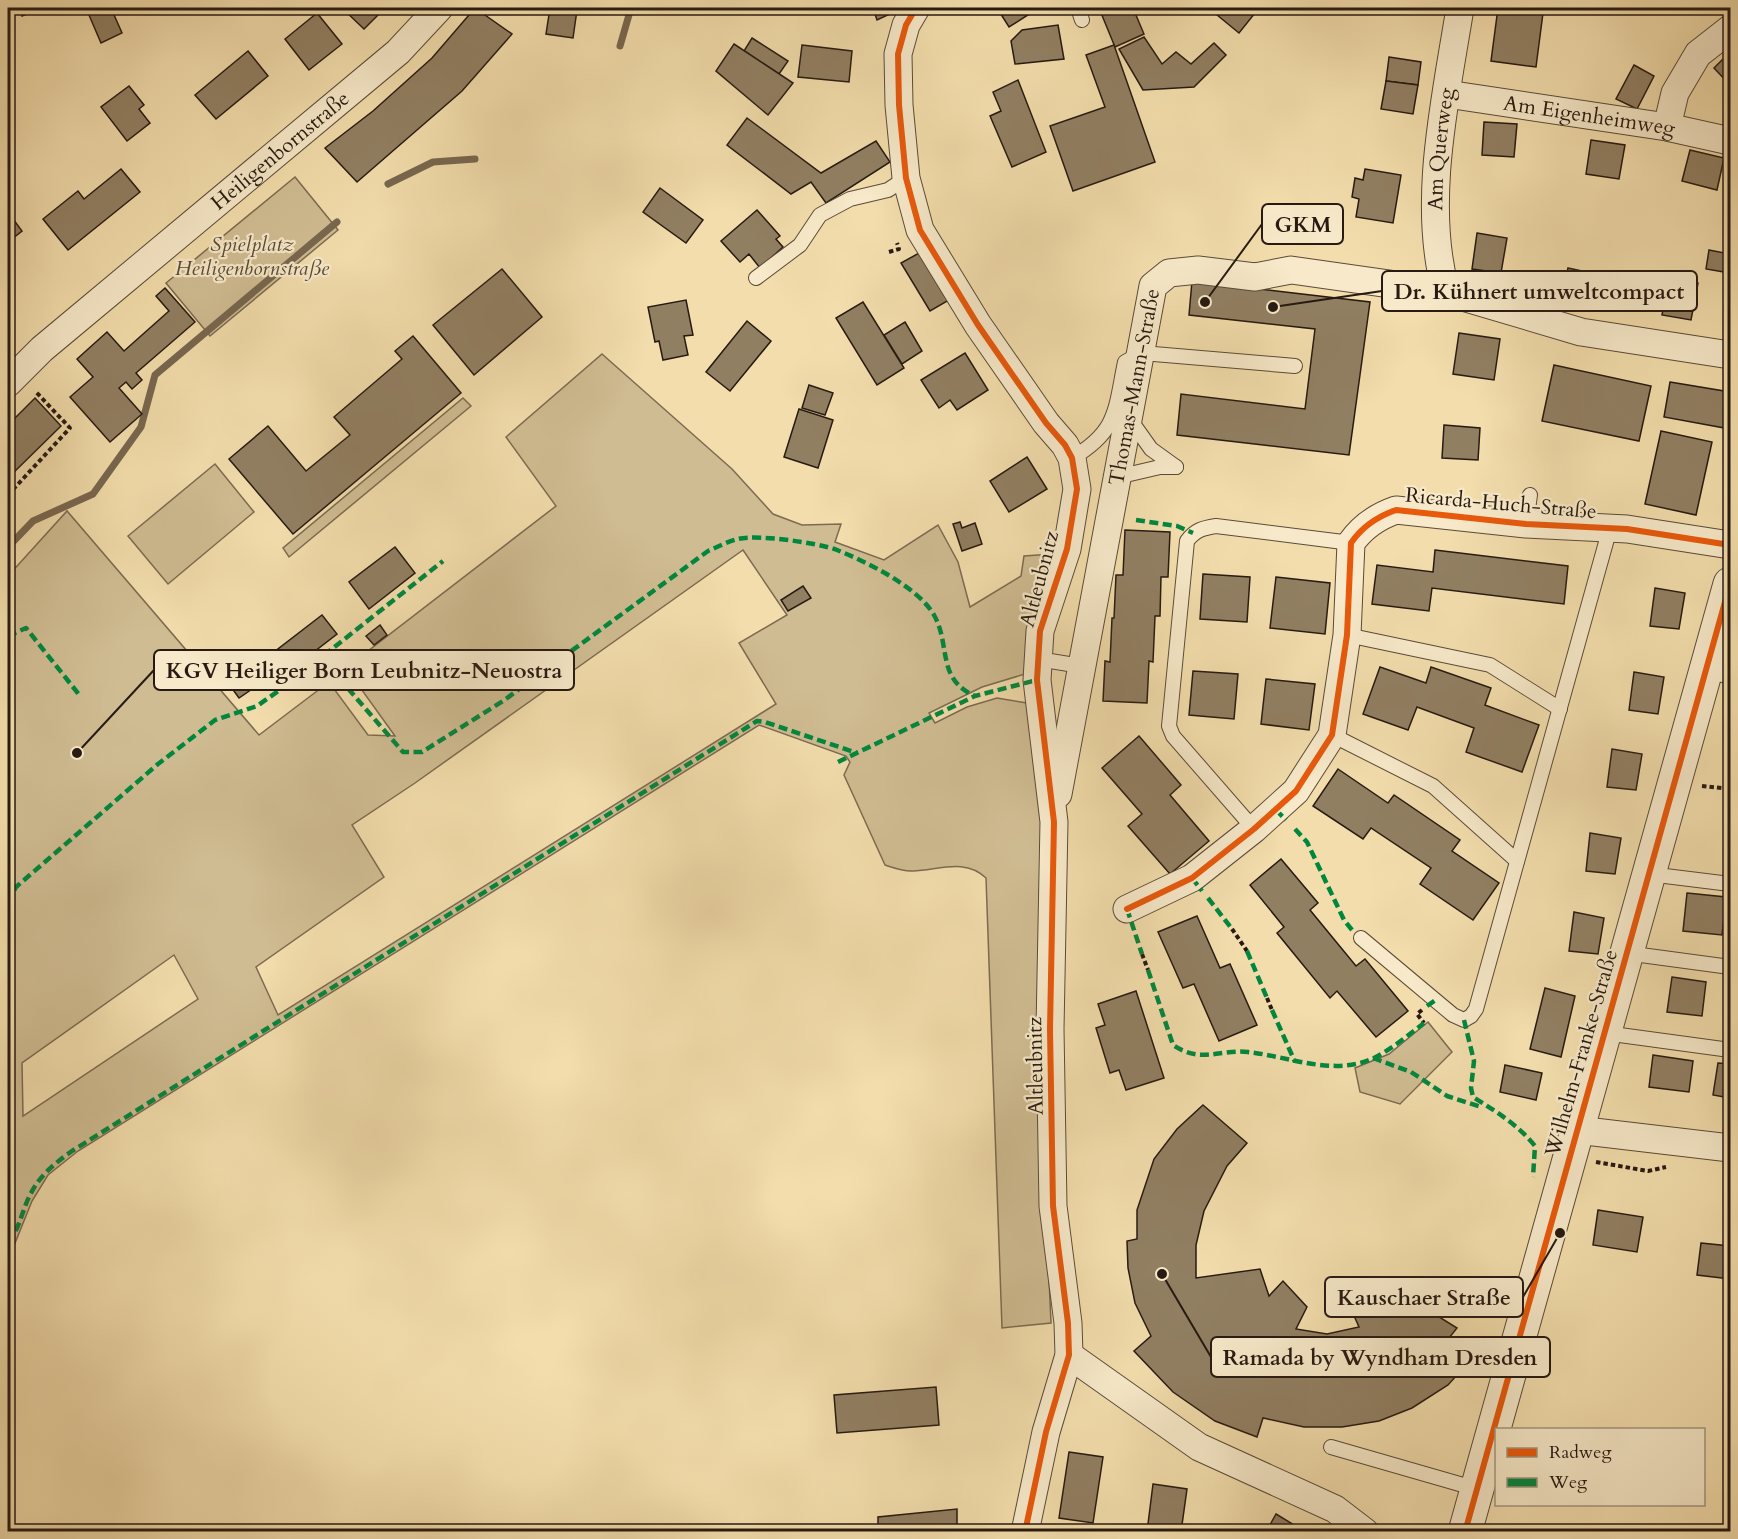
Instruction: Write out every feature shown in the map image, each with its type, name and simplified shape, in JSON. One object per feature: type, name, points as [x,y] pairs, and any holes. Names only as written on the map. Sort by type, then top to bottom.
[{"type":"street","name":"Heiligenbornstraße","points":[[13,378],[398,52],[439,8]]},
{"type":"street","name":"Altleubnitz","points":[[916,8],[906,25],[898,54],[899,105],[906,178],[920,230],[978,326],[1072,458],[1077,489],[1067,549],[1040,631],[1037,680],[1054,822],[1050,1029],[1053,1206],[1068,1323],[1069,1355],[1046,1432],[1025,1532]]},
{"type":"street","name":"Am Querweg","points":[[1446,292],[1439,268],[1435,202],[1447,94],[1460,8]]},
{"type":"street","points":[[1667,127],[1675,93],[1698,54],[1731,29]]},
{"type":"street","name":"Am Eigenheimweg","points":[[1447,94],[1667,127],[1731,141]]},
{"type":"street","name":"Thomas-Mann-Straße","points":[[1054,822],[1153,286],[1168,273],[1198,270],[1255,278],[1291,270],[1446,292],[1581,332],[1731,355]]},
{"type":"street","name":"Ricarda-Huch-Straße","points":[[1351,543],[1369,524],[1396,510],[1526,524],[1610,528],[1731,545]]},
{"type":"street","points":[[1127,909],[1192,878],[1254,830],[1296,791],[1332,735],[1347,635],[1351,543]]},
{"type":"street","name":"Wilhelm-Franke-Straße","points":[[1465,1532],[1649,874],[1719,668],[1731,584]]},
{"type":"street","points":[[1573,1144],[1731,1148]]},
{"type":"street","points":[[1069,1355],[1199,1447],[1335,1509],[1365,1532]]},
{"type":"lane","points":[[756,278],[800,245],[820,215],[850,199],[888,190],[906,178]]},
{"type":"lane","points":[[1072,458],[1105,433],[1113,415],[1125,362],[1142,353],[1295,366]]},
{"type":"lane","points":[[1117,477],[1160,467],[1176,467],[1151,449],[1128,416]]},
{"type":"lane","points":[[1526,524],[1530,495]]},
{"type":"lane","points":[[1254,830],[1173,735],[1169,726],[1187,541],[1193,533],[1203,528],[1216,526],[1351,543]]},
{"type":"lane","name":"Ricarda-Huch-Straße","points":[[1361,938],[1453,1015],[1464,1020],[1471,1017],[1476,1009],[1610,528]]},
{"type":"lane","points":[[1347,635],[1490,665],[1560,709]]},
{"type":"lane","points":[[1038,659],[1081,666]]},
{"type":"lane","points":[[1332,735],[1433,786],[1517,861]]},
{"type":"lane","points":[[1649,874],[1731,884]]},
{"type":"lane","points":[[1626,953],[1731,967]]},
{"type":"lane","points":[[1604,1033],[1731,1050]]},
{"type":"lane","points":[[1331,1447],[1477,1489]]},
{"type":"path","points":[[889,252],[898,249]]},
{"type":"path","points":[[8,495],[70,428],[13,378]]},
{"type":"path","points":[[1232,929],[1246,951]]},
{"type":"path","points":[[1142,954],[1148,970]]},
{"type":"path","points":[[1267,998],[1272,1010]]},
{"type":"path","points":[[1573,1144],[1648,1171],[1669,1167]]},
{"type":"green space","name":"Spielplatz Heiligenbornstraße","points":[[295,177],[338,230],[210,336],[166,283]]},
{"type":"green space","points":[[602,354],[732,469],[773,514],[802,525],[841,524],[835,542],[884,560],[938,525],[958,562],[970,607],[1021,576],[1024,556],[1052,554],[1025,674],[982,687],[929,713],[935,723],[967,707],[997,698],[1027,703],[1044,807],[1038,1031],[1051,1323],[1002,1328],[986,878],[969,868],[951,867],[910,871],[885,865],[844,775],[850,762],[846,756],[759,725],[78,1151],[48,1175],[32,1201],[13,1248],[8,1254],[8,576],[67,511],[259,735],[329,682],[368,735],[395,736],[346,668],[556,506],[506,437]],"holes":[[[743,550],[787,615],[739,643],[776,704],[278,1015],[256,967],[384,877],[352,825],[415,783]],[[174,955],[198,999],[23,1116],[22,1063]]]},
{"type":"green space","points":[[463,398],[471,406],[289,557],[283,548]]},
{"type":"green space","points":[[215,464],[254,512],[168,584],[128,536]]},
{"type":"green space","points":[[1428,1022],[1452,1052],[1400,1104],[1360,1092],[1355,1068],[1389,1054]]},
{"type":"building","points":[[19,8],[43,8],[22,16]]},
{"type":"building","points":[[86,8],[111,8],[122,33],[101,43]]},
{"type":"building","points":[[342,8],[385,8],[364,29]]},
{"type":"building","points":[[475,8],[512,34],[462,91],[357,182],[325,148],[373,111],[432,58]]},
{"type":"building","points":[[550,8],[577,10],[573,38],[546,34]]},
{"type":"building","points":[[873,8],[894,8],[890,14],[877,20]]},
{"type":"building","points":[[997,8],[1028,8],[1031,13],[1009,27]]},
{"type":"building","points":[[1099,8],[1133,8],[1144,34],[1115,47]]},
{"type":"building","points":[[1213,8],[1259,8],[1239,33],[1211,10]]},
{"type":"building","points":[[1498,8],[1553,8],[1552,14],[1543,13],[1536,67],[1491,61]]},
{"type":"building","points":[[317,13],[342,44],[309,70],[285,39]]},
{"type":"building","points":[[1058,25],[1064,59],[1015,64],[1011,41],[1022,30]]},
{"type":"building","points":[[1144,37],[1162,64],[1176,52],[1191,64],[1214,43],[1226,55],[1194,87],[1143,90],[1119,49]]},
{"type":"building","points":[[752,38],[788,61],[779,74],[744,51]]},
{"type":"building","points":[[734,44],[793,83],[768,115],[716,71]]},
{"type":"building","points":[[802,45],[852,51],[849,82],[798,77]]},
{"type":"building","points":[[1114,45],[1155,162],[1073,191],[1050,126],[1105,107],[1086,55]]},
{"type":"building","points":[[248,51],[268,76],[216,119],[195,95]]},
{"type":"building","points":[[1730,52],[1730,85],[1714,68]]},
{"type":"building","points":[[1389,57],[1421,62],[1418,85],[1386,81]]},
{"type":"building","points":[[1634,65],[1654,76],[1637,109],[1616,99]]},
{"type":"building","points":[[1018,80],[1046,152],[1012,167],[990,116],[1001,111],[993,92]]},
{"type":"building","points":[[1386,81],[1418,85],[1413,114],[1381,109]]},
{"type":"building","points":[[129,86],[144,105],[139,109],[150,123],[127,141],[101,107]]},
{"type":"building","points":[[747,118],[821,173],[876,141],[890,162],[826,203],[811,182],[791,194],[727,145]]},
{"type":"building","points":[[1484,122],[1517,124],[1514,157],[1482,155]]},
{"type":"building","points":[[1591,140],[1625,145],[1619,179],[1586,174]]},
{"type":"building","points":[[1690,150],[1724,158],[1717,190],[1682,181]]},
{"type":"building","points":[[121,169],[140,192],[68,250],[43,219],[78,191],[84,199]]},
{"type":"building","points":[[1365,169],[1401,175],[1393,223],[1356,217],[1359,199],[1352,197],[1355,178],[1363,180]]},
{"type":"building","points":[[660,188],[703,220],[686,243],[643,212]]},
{"type":"building","points":[[757,210],[780,236],[776,239],[783,247],[760,268],[749,254],[740,262],[721,241]]},
{"type":"building","points":[[8,212],[22,231],[8,242]]},
{"type":"building","points":[[1477,233],[1507,238],[1501,273],[1472,269]]},
{"type":"building","points":[[1709,250],[1730,254],[1730,273],[1706,269]]},
{"type":"building","points":[[921,252],[949,300],[930,311],[901,263]]},
{"type":"building","points":[[1568,268],[1615,278],[1609,302],[1597,299],[1596,305],[1561,297]]},
{"type":"building","points":[[502,269],[542,317],[474,375],[433,325]]},
{"type":"building","points":[[1669,277],[1698,283],[1691,320],[1662,315]]},
{"type":"building","points":[[1192,281],[1370,302],[1349,455],[1177,435],[1181,394],[1305,409],[1315,329],[1189,315]]},
{"type":"building","points":[[165,288],[195,322],[136,373],[142,380],[132,389],[126,382],[119,388],[142,414],[110,442],[70,397],[93,377],[77,359],[107,332],[124,351],[169,311],[156,296]]},
{"type":"building","points":[[686,300],[693,335],[684,336],[688,355],[663,360],[659,341],[655,342],[648,307]]},
{"type":"building","points":[[863,302],[904,368],[877,385],[836,318]]},
{"type":"building","points":[[747,321],[771,341],[730,391],[706,372]]},
{"type":"building","points":[[905,322],[922,351],[902,364],[884,335]]},
{"type":"building","points":[[1459,333],[1500,339],[1494,380],[1453,374]]},
{"type":"building","points":[[413,336],[461,393],[293,534],[229,459],[268,426],[306,471],[350,435],[334,417],[402,359],[395,351]]},
{"type":"building","points":[[965,353],[988,390],[957,410],[950,400],[939,408],[921,380]]},
{"type":"building","points":[[1554,365],[1651,386],[1639,441],[1542,421]]},
{"type":"building","points":[[1670,382],[1730,392],[1730,429],[1664,417]]},
{"type":"building","points":[[809,385],[833,393],[825,415],[802,408]]},
{"type":"building","points":[[35,398],[61,426],[8,478],[8,425]]},
{"type":"building","points":[[799,409],[833,420],[818,468],[784,457]]},
{"type":"building","points":[[1444,425],[1480,428],[1478,460],[1442,458]]},
{"type":"building","points":[[1661,431],[1712,442],[1696,515],[1645,504]]},
{"type":"building","points":[[1027,457],[1047,489],[1009,512],[990,481]]},
{"type":"building","points":[[960,522],[962,528],[975,523],[982,544],[962,551],[953,524]]},
{"type":"building","points":[[1125,530],[1170,532],[1168,577],[1161,577],[1160,616],[1155,616],[1153,662],[1149,661],[1147,703],[1103,701],[1105,661],[1110,662],[1116,575],[1123,575]]},
{"type":"building","points":[[395,547],[415,573],[369,609],[349,582]]},
{"type":"building","points":[[1435,550],[1568,566],[1564,604],[1432,588],[1429,611],[1372,604],[1377,565],[1433,572]]},
{"type":"building","points":[[1203,574],[1250,577],[1247,622],[1200,619]]},
{"type":"building","points":[[1276,577],[1330,583],[1325,634],[1270,628]]},
{"type":"building","points":[[803,586],[811,598],[788,611],[781,600]]},
{"type":"building","points":[[1655,588],[1685,593],[1679,629],[1650,626]]},
{"type":"building","points":[[322,615],[337,634],[280,678],[265,659]]},
{"type":"building","points":[[380,625],[387,635],[374,645],[366,636]]},
{"type":"building","points":[[1380,667],[1426,683],[1431,667],[1491,688],[1485,705],[1539,725],[1522,772],[1466,752],[1474,728],[1417,707],[1408,730],[1363,714]]},
{"type":"building","points":[[1193,671],[1238,674],[1234,719],[1189,715]]},
{"type":"building","points":[[1634,672],[1664,677],[1658,714],[1629,710]]},
{"type":"building","points":[[248,676],[255,687],[239,698],[231,687]]},
{"type":"building","points":[[1266,679],[1315,684],[1309,730],[1261,724]]},
{"type":"building","points":[[1139,736],[1181,785],[1170,795],[1209,841],[1170,874],[1128,826],[1142,814],[1102,768]]},
{"type":"building","points":[[1612,749],[1642,754],[1636,790],[1607,787]]},
{"type":"building","points":[[1338,769],[1388,803],[1394,795],[1460,840],[1452,851],[1499,883],[1473,920],[1420,884],[1431,868],[1371,828],[1363,839],[1313,806]]},
{"type":"building","points":[[1730,806],[1730,846],[1726,846]]},
{"type":"building","points":[[1590,833],[1621,838],[1615,874],[1586,871]]},
{"type":"building","points":[[1281,859],[1318,903],[1310,910],[1356,966],[1365,959],[1408,1011],[1376,1037],[1337,991],[1330,998],[1277,933],[1284,927],[1250,885]]},
{"type":"building","points":[[1687,893],[1726,897],[1722,935],[1683,931]]},
{"type":"building","points":[[1574,912],[1604,918],[1598,954],[1569,951]]},
{"type":"building","points":[[1197,916],[1220,968],[1230,964],[1257,1025],[1219,1041],[1194,984],[1183,988],[1158,932]]},
{"type":"building","points":[[1672,977],[1706,982],[1702,1016],[1667,1012]]},
{"type":"building","points":[[1545,988],[1575,996],[1561,1057],[1530,1049]]},
{"type":"building","points":[[1136,991],[1164,1078],[1126,1090],[1119,1070],[1110,1073],[1096,1028],[1105,1025],[1098,1004]]},
{"type":"building","points":[[1653,1055],[1693,1061],[1689,1092],[1649,1087]]},
{"type":"building","points":[[1718,1063],[1730,1064],[1730,1098],[1713,1095]]},
{"type":"building","points":[[1505,1065],[1542,1073],[1536,1100],[1500,1092]]},
{"type":"building","points":[[1203,1105],[1247,1143],[1227,1166],[1204,1211],[1196,1245],[1196,1278],[1260,1269],[1269,1296],[1283,1281],[1307,1307],[1296,1329],[1327,1334],[1359,1327],[1355,1318],[1394,1289],[1457,1328],[1449,1338],[1476,1354],[1448,1385],[1412,1408],[1379,1421],[1342,1427],[1304,1427],[1263,1418],[1257,1437],[1215,1421],[1173,1392],[1134,1351],[1151,1336],[1135,1303],[1128,1268],[1127,1241],[1137,1239],[1137,1210],[1154,1159],[1177,1129]]},
{"type":"building","points":[[1598,1210],[1643,1217],[1637,1252],[1593,1245]]},
{"type":"building","points":[[1701,1243],[1730,1246],[1730,1279],[1697,1275]]},
{"type":"building","points":[[936,1387],[939,1425],[837,1433],[834,1395]]},
{"type":"building","points":[[1069,1452],[1103,1457],[1093,1523],[1059,1518]]},
{"type":"building","points":[[1153,1484],[1187,1489],[1181,1532],[1147,1532]]},
{"type":"building","points":[[957,1509],[957,1532],[878,1532],[878,1517]]},
{"type":"building","points":[[1276,1514],[1304,1531],[1304,1532],[1266,1532]]},
{"type":"waterway","points":[[620,46],[631,8]]},
{"type":"waterway","points":[[388,184],[433,162],[475,159]]},
{"type":"waterway","points":[[8,547],[33,521],[93,494],[141,427],[155,375],[337,222]]},
{"type":"marked path","points":[[1136,520],[1177,526],[1193,533]]},
{"type":"marked path","points":[[327,654],[345,685],[403,752],[422,752],[503,701],[708,551],[738,539],[773,538],[837,550],[877,568],[904,585],[934,615],[939,626],[949,671],[963,689],[975,696]]},
{"type":"marked path","points":[[8,902],[16,887],[158,764],[215,720],[257,706],[284,687],[443,561]]},
{"type":"marked path","points":[[8,636],[26,628],[81,697]]},
{"type":"marked path","points":[[838,762],[975,696],[1037,680]]},
{"type":"marked path","points":[[8,1242],[38,1182],[53,1165],[72,1151],[757,721],[857,753]]},
{"type":"marked path","points":[[1276,810],[1286,820]]},
{"type":"marked path","points":[[1295,829],[1307,842],[1344,920],[1352,930]]},
{"type":"marked path","points":[[1192,878],[1202,891]]},
{"type":"marked path","points":[[1208,898],[1232,929]]},
{"type":"marked path","points":[[1127,909],[1142,954]]},
{"type":"marked path","points":[[1247,951],[1267,998]]},
{"type":"marked path","points":[[1148,970],[1173,1045],[1192,1054],[1248,1052],[1317,1064],[1351,1065],[1367,1061],[1383,1053],[1424,1023]]},
{"type":"marked path","points":[[1427,1006],[1437,999]]},
{"type":"marked path","points":[[1272,1010],[1295,1062]]},
{"type":"marked path","points":[[1464,1020],[1474,1061],[1471,1088],[1473,1097],[1514,1125],[1535,1146],[1533,1177]]},
{"type":"marked path","points":[[1373,1058],[1411,1072],[1447,1096],[1481,1107]]},
{"type":"cycle path","points":[[916,8],[906,25],[898,54],[899,105],[906,178],[920,230],[978,325],[1046,423],[1065,445],[1072,458],[1077,489],[1067,549],[1040,631],[1037,680],[1054,822],[1050,1029],[1053,1206],[1068,1323],[1069,1355],[1046,1432],[1025,1532]]},
{"type":"cycle path","points":[[1127,909],[1192,878],[1254,829],[1296,791],[1332,735],[1347,635],[1351,543],[1365,527],[1376,519],[1396,510],[1526,524],[1627,529],[1730,545]]},
{"type":"cycle path","points":[[1465,1532],[1730,584]]},
{"type":"place","name":"GKM","points":[[1205,302]]},
{"type":"place","name":"Dr. Kühnert umweltcompact","points":[[1273,307]]},
{"type":"place","name":"KGV Heiliger Born Leubnitz-Neuostra","points":[[77,753]]},
{"type":"place","name":"Kauschaer Straße","points":[[1560,1233]]},
{"type":"place","name":"Ramada by Wyndham Dresden","points":[[1162,1274]]}]
